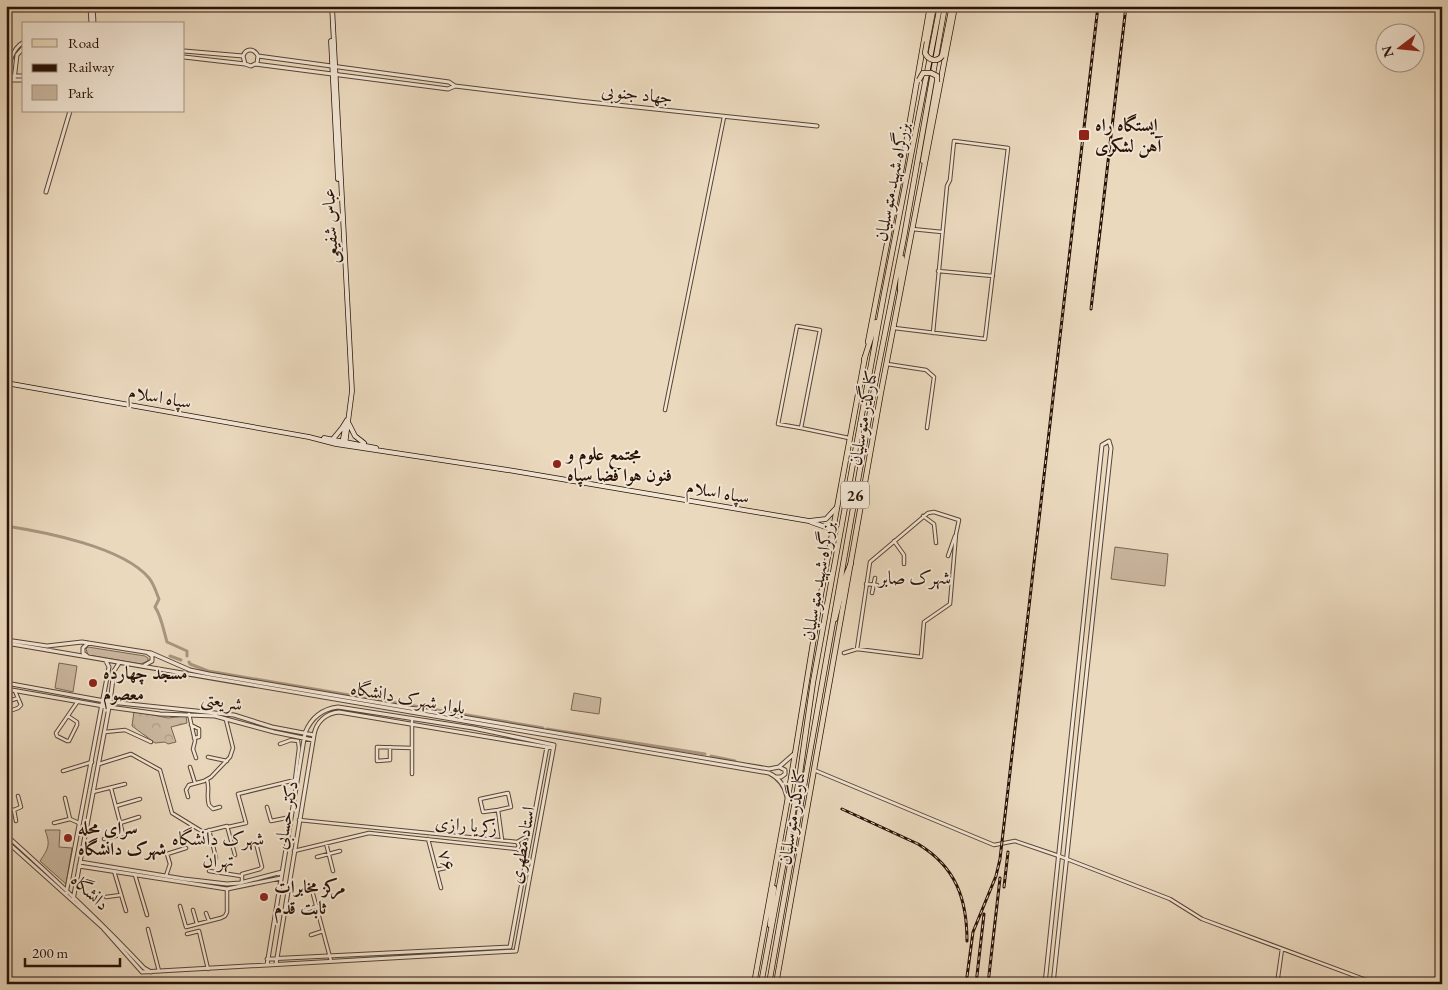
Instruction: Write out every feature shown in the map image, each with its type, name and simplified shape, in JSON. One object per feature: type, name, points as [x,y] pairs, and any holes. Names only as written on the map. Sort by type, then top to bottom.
[{"type":"main road","name":"عباس شفیعی","points":[[331,6],[352,391],[344,443]]},
{"type":"main road","name":"کنارگذر متوسلیان","points":[[754,984],[788,803],[805,686],[864,360],[904,157],[930,6]]},
{"type":"main road","points":[[934,6],[925,53],[933,60],[940,59],[942,56],[953,6]]},
{"type":"main road","name":"بزرگراه شهید متوسلیان","points":[[761,984],[798,780],[816,665],[884,294],[940,6]]},
{"type":"main road","name":"بزرگراه شهید متوسلیان","points":[[769,984],[875,384],[946,6]]},
{"type":"main road","name":"کنارگذر متوسلیان","points":[[776,984],[886,364],[919,199],[953,6]]},
{"type":"main road","points":[[904,157],[919,80],[923,73],[931,73],[937,76],[938,82],[920,182],[919,199]]},
{"type":"main road","points":[[900,289],[904,237]]},
{"type":"main road","points":[[864,360],[884,294]]},
{"type":"main road","name":"سپاه اسلام","points":[[6,383],[309,437],[809,521],[826,519],[838,505]]},
{"type":"main road","points":[[333,439],[347,420],[356,436],[368,445]]},
{"type":"main road","name":"سپاه اسلام","points":[[309,437],[333,439],[344,443],[368,445],[380,449]]},
{"type":"main road","points":[[809,521],[831,529],[833,532]]},
{"type":"main road","points":[[830,635],[846,575],[851,564]]},
{"type":"main road","points":[[769,941],[777,859]]},
{"type":"street","points":[[92,6],[92,22]]},
{"type":"street","points":[[22,43],[17,46],[13,53],[7,76],[7,80],[22,80]]},
{"type":"street","points":[[14,80],[17,55],[22,49]]},
{"type":"street","points":[[185,57],[251,66],[255,64],[258,56],[256,52],[250,50],[246,51],[242,56]]},
{"type":"street","points":[[185,51],[242,56]]},
{"type":"street","points":[[242,56],[245,64]]},
{"type":"street","name":"جهاد جنوبی","points":[[258,56],[334,68],[449,82],[455,86],[817,126]]},
{"type":"street","name":"جهاد جنوبی","points":[[255,64],[448,89],[455,86]]},
{"type":"street","points":[[7,76],[22,76]]},
{"type":"street","points":[[46,192],[70,112]]},
{"type":"street","points":[[665,410],[724,117]]},
{"type":"street","points":[[894,328],[933,333],[985,339],[1008,148],[954,142],[950,180],[947,186],[933,333]]},
{"type":"street","points":[[912,229],[942,232]]},
{"type":"street","points":[[938,271],[993,276]]},
{"type":"street","points":[[802,428],[820,330],[797,326],[778,424],[850,438]]},
{"type":"street","points":[[886,364],[926,370],[934,377],[927,428]]},
{"type":"street","points":[[1045,984],[1102,445],[1108,441],[1111,448],[1053,984]]},
{"type":"street","points":[[844,653],[857,649],[921,657],[924,622],[950,604],[959,520],[934,512],[928,513],[870,562],[857,649]]},
{"type":"street","points":[[924,516],[934,524],[936,544]]},
{"type":"street","points":[[1093,530],[1102,531]]},
{"type":"street","points":[[948,556],[956,534]]},
{"type":"street","points":[[894,541],[904,555],[904,564]]},
{"type":"street","points":[[872,593],[875,578]]},
{"type":"street","points":[[866,584],[875,585]]},
{"type":"street","name":"بلوار شهرک دانشگاه","points":[[6,641],[47,646],[82,642],[146,652],[160,655],[190,670],[209,674],[708,761],[776,776]]},
{"type":"street","name":"بلوار شهرک دانشگاه","points":[[6,641],[119,663],[708,761],[769,769],[779,767]]},
{"type":"street","points":[[88,643],[84,646],[83,650],[84,655],[90,657]]},
{"type":"street","points":[[140,666],[149,664],[152,661],[152,656],[146,652]]},
{"type":"street","points":[[66,894],[109,667],[106,660]]},
{"type":"street","points":[[73,898],[105,732],[114,671],[119,663]]},
{"type":"street","name":"شریعتی","points":[[6,683],[110,702],[234,715],[272,728],[314,734]]},
{"type":"street","name":"شریعتی","points":[[6,689],[160,714],[189,714],[226,718],[259,729],[313,740]]},
{"type":"street","points":[[7,712],[20,706],[15,690]]},
{"type":"street","points":[[6,702],[18,698]]},
{"type":"street","points":[[68,716],[77,722],[77,725],[69,741],[67,741],[57,736],[56,733],[78,701]]},
{"type":"street","points":[[160,714],[162,707]]},
{"type":"street","points":[[305,733],[312,720],[330,708],[338,707],[412,718],[547,745]]},
{"type":"street","points":[[314,734],[318,722],[334,712],[547,745]]},
{"type":"street","points":[[1074,713],[1082,713]]},
{"type":"street","points":[[189,714],[196,758]]},
{"type":"street","points":[[188,797],[186,790],[189,785],[207,780],[218,771],[233,748],[226,718]]},
{"type":"street","points":[[412,718],[412,774]]},
{"type":"street","points":[[191,725],[199,729],[199,737],[194,738]]},
{"type":"street","points":[[105,732],[124,730],[151,742]]},
{"type":"street","name":"دکتر حسابی","points":[[267,965],[305,733]]},
{"type":"street","name":"دکتر حسابی","points":[[276,964],[314,734]]},
{"type":"street","points":[[99,764],[131,754],[160,770],[172,813],[202,832],[246,823],[238,794],[295,780],[298,742],[291,740],[280,744]]},
{"type":"street","name":"استاد مطهری","points":[[547,745],[553,746],[517,951],[434,954],[508,948],[511,946],[547,745]]},
{"type":"street","points":[[390,747],[390,760],[377,760],[377,747],[390,747],[412,748]]},
{"type":"street","points":[[776,776],[781,777],[785,774],[785,770],[779,767],[796,752]]},
{"type":"street","points":[[208,757],[226,761]]},
{"type":"street","points":[[63,771],[92,762]]},
{"type":"street","points":[[190,767],[195,783]]},
{"type":"street","points":[[813,770],[994,845],[1015,841],[1059,856],[1170,899],[1202,919],[1377,984]]},
{"type":"street","points":[[776,776],[783,787],[788,803]]},
{"type":"street","points":[[207,780],[208,805],[214,809],[220,807]]},
{"type":"street","points":[[93,792],[125,784]]},
{"type":"street","points":[[104,839],[123,834],[111,788]]},
{"type":"street","points":[[508,794],[511,807],[498,810],[483,812],[480,799],[508,794]]},
{"type":"street","points":[[6,811],[21,807],[18,796]]},
{"type":"street","points":[[66,798],[70,819]]},
{"type":"street","points":[[116,806],[140,799]]},
{"type":"street","points":[[267,807],[271,821],[291,817]]},
{"type":"street","points":[[14,810],[16,821]]},
{"type":"street","points":[[498,810],[502,840]]},
{"type":"street","points":[[120,822],[139,817]]},
{"type":"street","points":[[54,823],[70,819],[80,824]]},
{"type":"street","name":"زکریا رازی","points":[[294,851],[369,832],[517,849],[519,846],[517,842],[502,840],[354,828],[299,820]]},
{"type":"street","points":[[228,827],[235,855]]},
{"type":"street","points":[[209,830],[216,858]]},
{"type":"street","points":[[352,833],[356,836]]},
{"type":"street","points":[[435,840],[436,834]]},
{"type":"street","points":[[517,842],[531,834]]},
{"type":"street","name":"دانشگاه","points":[[6,835],[68,890],[73,898],[142,972],[151,972]]},
{"type":"street","name":"۷۶","points":[[428,839],[441,888]]},
{"type":"street","name":"دانشگاه","points":[[6,840],[66,894],[104,924],[144,968],[151,972]]},
{"type":"street","points":[[492,840],[492,846]]},
{"type":"street","points":[[209,871],[241,876],[242,874],[260,869],[262,866],[256,843]]},
{"type":"street","points":[[326,843],[333,871]]},
{"type":"street","points":[[166,876],[170,864],[167,854],[186,848]]},
{"type":"street","points":[[517,849],[522,853],[526,861]]},
{"type":"street","points":[[317,857],[340,851]]},
{"type":"street","points":[[80,864],[134,875],[227,889],[281,878]]},
{"type":"street","points":[[80,864],[227,884],[282,872]]},
{"type":"street","points":[[436,870],[450,867]]},
{"type":"street","points":[[114,871],[126,911]]},
{"type":"street","points":[[134,875],[147,916]]},
{"type":"street","points":[[241,876],[242,882]]},
{"type":"street","points":[[180,906],[186,927],[225,916],[227,912],[227,889]]},
{"type":"street","points":[[313,894],[331,959]]},
{"type":"street","points":[[106,897],[121,896]]},
{"type":"street","points":[[303,911],[317,906]]},
{"type":"street","points":[[193,910],[197,924]]},
{"type":"street","points":[[206,913],[209,921]]},
{"type":"street","points":[[148,929],[159,971]]},
{"type":"street","points":[[187,934],[199,931],[208,969]]},
{"type":"street","points":[[311,935],[323,931]]},
{"type":"street","points":[[1277,984],[1282,949]]},
{"type":"street","points":[[151,972],[331,959],[434,954]]},
{"type":"street","points":[[267,959],[331,959]]},
{"type":"green space","points":[[1115,547],[1168,554],[1165,586],[1111,579]]},
{"type":"green space","points":[[88,647],[145,656],[148,658],[148,661],[141,664],[88,655],[86,649]]},
{"type":"green space","points":[[59,663],[77,666],[73,692],[55,688]]},
{"type":"green space","points":[[574,693],[601,698],[599,714],[571,710]]},
{"type":"green space","points":[[134,711],[168,718],[186,716],[187,723],[171,727],[176,742],[168,744],[165,742],[155,743],[132,726]]},
{"type":"green space","points":[[45,830],[60,830],[59,847],[72,848],[66,884],[40,861],[48,847]]},
{"type":"waterway","points":[[6,526],[41,532],[82,543],[103,550],[137,567],[149,578],[155,588],[159,599],[155,607],[161,619],[167,642],[187,651],[187,656]]},
{"type":"waterway","points":[[170,656],[181,660]]},
{"type":"waterway","points":[[189,662],[208,671],[543,728]]},
{"type":"waterway","points":[[547,729],[705,754]]},
{"type":"waterway","points":[[711,756],[735,761]]},
{"type":"railway","points":[[966,984],[973,932],[996,876],[1000,859],[1098,6]]},
{"type":"railway","points":[[1091,309],[1126,6]]},
{"type":"railway","points":[[842,809],[918,844],[942,863],[957,885],[962,898],[967,941]]},
{"type":"railway","points":[[1004,887],[1008,852]]},
{"type":"railway","points":[[988,984],[1000,878]]},
{"type":"railway","points":[[976,984],[984,914]]},
{"type":"place","name":"ایستگاه راه آهن لشکری","points":[[1084,135]]},
{"type":"place","name":"مجتمع علوم و فنون هوا فضا سپاه","points":[[557,464]]},
{"type":"place","name":"مسجد چهارده معصوم","points":[[93,683]]},
{"type":"place","name":"سرای محله شهرک دانشگاه","points":[[68,838]]},
{"type":"place","name":"مرکز مخابرات ثابت قدم","points":[[264,897]]},
{"type":"district","name":"شهرک صابر","points":[[915,577]]},
{"type":"district","name":"شهرک دانشگاه تهران","points":[[218,849]]}]
